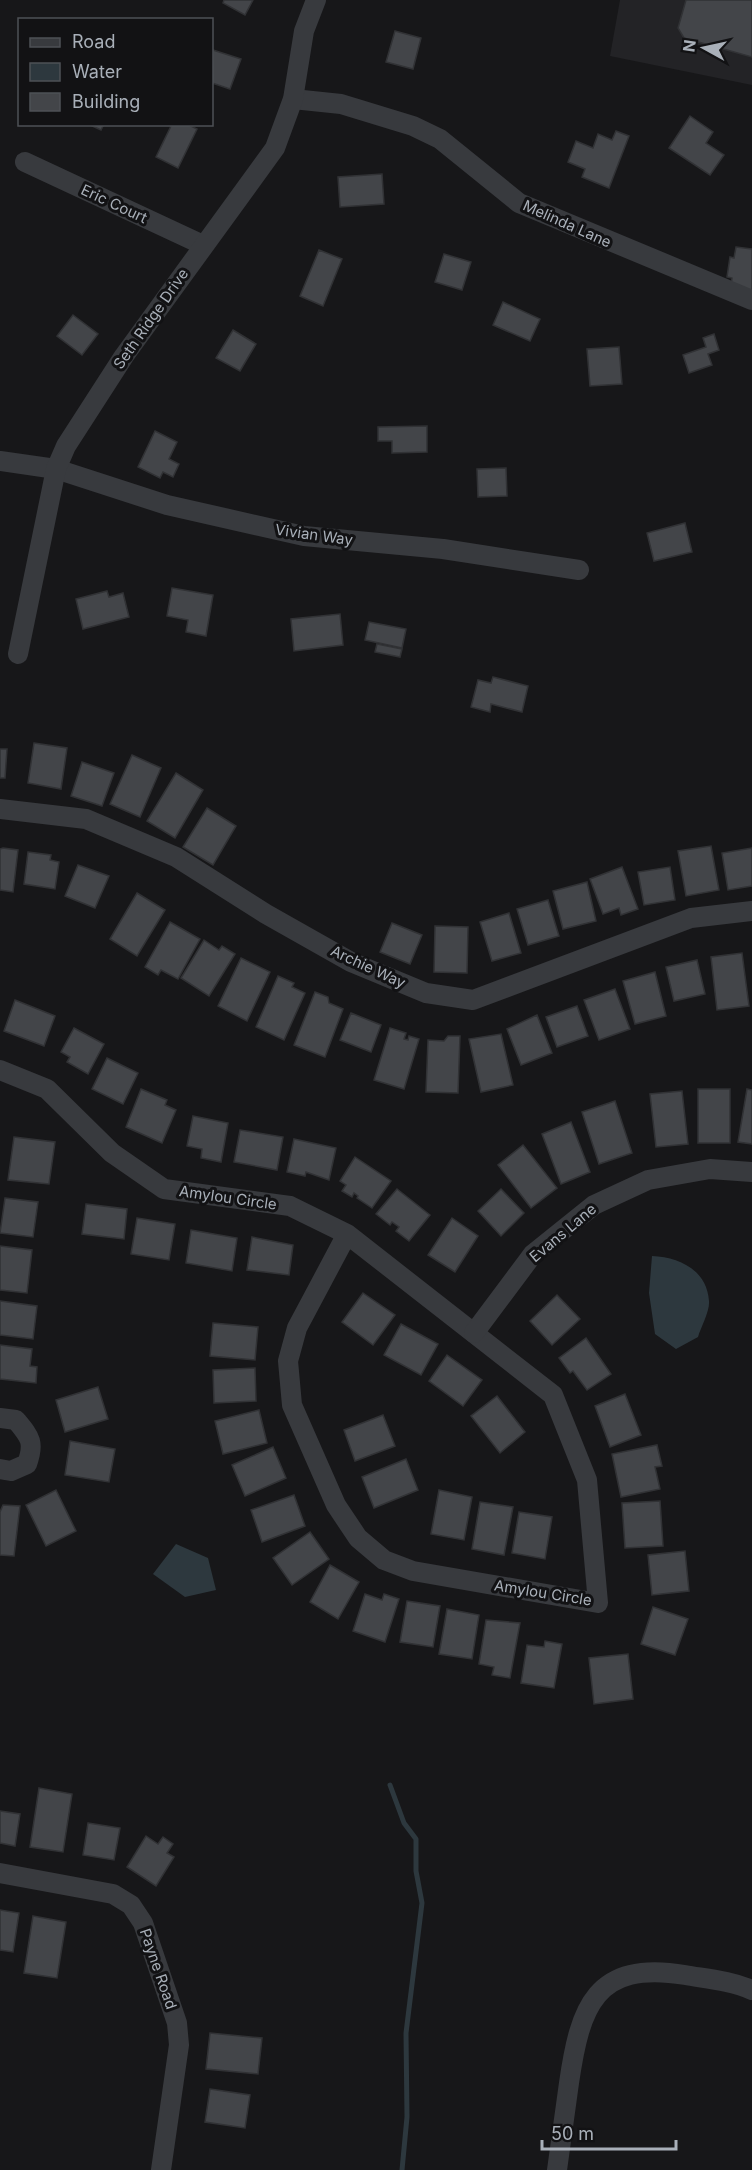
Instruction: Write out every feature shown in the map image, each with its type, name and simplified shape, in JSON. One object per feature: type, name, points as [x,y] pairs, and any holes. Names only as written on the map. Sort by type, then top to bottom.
[{"type":"street","name":"Seth Ridge Drive","points":[[18,654],[56,470],[66,446],[87,411],[203,245],[275,148],[293,99],[304,32],[316,0]]},
{"type":"street","name":"Melinda Lane","points":[[293,99],[341,104],[412,126],[440,139],[519,203],[752,300]]},
{"type":"street","name":"Eric Court","points":[[25,162],[203,245]]},
{"type":"street","name":"Vivian Way","points":[[0,461],[56,470],[167,505],[304,536],[443,549],[579,570]]},
{"type":"street","name":"Archie Way","points":[[0,808],[86,819],[177,857],[266,914],[351,962],[426,993],[473,1000],[691,918],[752,911]]},
{"type":"street","name":"Amylou Circle","points":[[0,1070],[47,1089],[112,1153],[164,1189],[290,1206],[347,1234],[554,1395],[587,1480],[597,1603],[413,1571],[384,1560],[358,1538],[336,1505],[292,1405],[288,1361],[297,1328],[347,1234]]},
{"type":"street","name":"Evans Lane","points":[[474,1333],[533,1254],[594,1205],[648,1180],[710,1169],[752,1172]]},
{"type":"street","points":[[0,1418],[16,1420],[28,1436],[32,1449],[27,1464],[11,1470],[0,1469]]},
{"type":"street","name":"Payne Road","points":[[0,1873],[113,1894],[131,1905],[143,1923],[177,2023],[178,2045],[161,2170]]},
{"type":"street","points":[[557,2170],[578,2030],[591,2003],[608,1985],[633,1973],[657,1971],[738,1984],[752,1990]]},
{"type":"shaded area","points":[[620,0],[752,0],[752,85],[610,56]]},
{"type":"water","points":[[652,1256],[672,1259],[690,1267],[703,1281],[707,1290],[708,1309],[698,1337],[676,1349],[655,1334],[649,1293]]},
{"type":"water","points":[[176,1544],[208,1558],[216,1590],[185,1597],[153,1574]]},
{"type":"building","points":[[224,0],[253,0],[245,15],[223,3]]},
{"type":"building","points":[[686,0],[752,0],[752,57],[684,38],[678,28]]},
{"type":"building","points":[[395,31],[421,38],[413,69],[386,62]]},
{"type":"building","points":[[213,50],[241,59],[230,89],[213,83]]},
{"type":"building","points":[[690,116],[713,132],[706,143],[724,155],[710,175],[669,148]]},
{"type":"building","points":[[171,126],[191,126],[197,129],[178,168],[156,157]]},
{"type":"building","points":[[616,131],[629,136],[609,188],[582,177],[585,169],[568,162],[576,141],[593,148],[598,134],[612,140]]},
{"type":"building","points":[[382,174],[384,204],[340,207],[338,177]]},
{"type":"building","points":[[736,247],[752,249],[752,294],[730,291],[732,278],[727,277],[730,257],[734,258]]},
{"type":"building","points":[[319,250],[342,259],[323,306],[300,296]]},
{"type":"building","points":[[444,254],[471,262],[462,290],[435,282]]},
{"type":"building","points":[[503,302],[540,319],[530,341],[493,325]]},
{"type":"building","points":[[73,315],[98,334],[82,355],[57,336]]},
{"type":"building","points":[[233,330],[256,344],[240,371],[216,358]]},
{"type":"building","points":[[714,334],[719,350],[708,354],[712,365],[689,373],[683,355],[706,347],[703,338]]},
{"type":"building","points":[[619,347],[622,384],[590,386],[587,349]]},
{"type":"building","points":[[427,426],[427,452],[392,453],[392,441],[378,441],[378,427]]},
{"type":"building","points":[[155,431],[177,442],[169,459],[179,464],[173,477],[163,472],[160,478],[138,467]]},
{"type":"building","points":[[506,468],[507,496],[478,497],[477,469]]},
{"type":"building","points":[[685,523],[692,552],[654,561],[647,533]]},
{"type":"building","points":[[172,588],[213,595],[206,636],[186,632],[188,620],[167,616]]},
{"type":"building","points":[[107,591],[109,597],[123,593],[129,617],[83,629],[76,599]]},
{"type":"building","points":[[340,614],[343,645],[294,651],[291,619]]},
{"type":"building","points":[[369,622],[406,629],[402,648],[365,640]]},
{"type":"building","points":[[377,644],[402,649],[400,657],[375,652]]},
{"type":"building","points":[[493,677],[528,686],[522,712],[491,704],[490,712],[471,707],[478,680],[491,683]]},
{"type":"building","points":[[34,743],[67,748],[61,789],[28,783]]},
{"type":"building","points":[[0,749],[7,749],[5,778],[0,778]]},
{"type":"building","points":[[132,755],[161,768],[140,817],[110,804]]},
{"type":"building","points":[[82,762],[114,773],[102,806],[71,796]]},
{"type":"building","points":[[176,773],[203,790],[175,838],[147,821]]},
{"type":"building","points":[[207,808],[236,826],[213,865],[183,847]]},
{"type":"building","points":[[711,846],[719,890],[686,896],[678,851]]},
{"type":"building","points":[[752,848],[752,886],[728,890],[722,853]]},
{"type":"building","points":[[0,849],[18,850],[13,892],[0,890]]},
{"type":"building","points":[[28,852],[51,855],[50,860],[59,862],[55,889],[24,884]]},
{"type":"building","points":[[78,865],[109,876],[95,908],[65,896]]},
{"type":"building","points":[[622,867],[638,909],[621,915],[619,908],[603,914],[590,879]]},
{"type":"building","points":[[670,867],[675,900],[644,905],[638,872]]},
{"type":"building","points":[[587,882],[596,921],[563,929],[553,891]]},
{"type":"building","points":[[137,893],[165,910],[137,956],[110,939]]},
{"type":"building","points":[[548,900],[559,936],[528,945],[517,909]]},
{"type":"building","points":[[509,913],[521,953],[492,961],[480,922]]},
{"type":"building","points":[[170,922],[200,939],[178,979],[161,970],[158,975],[145,967]]},
{"type":"building","points":[[392,923],[422,935],[410,964],[380,952]]},
{"type":"building","points":[[435,926],[468,927],[467,973],[434,972]]},
{"type":"building","points":[[204,940],[219,950],[222,946],[235,954],[209,996],[181,978]]},
{"type":"building","points":[[742,953],[749,1006],[717,1010],[711,957]]},
{"type":"building","points":[[241,958],[270,972],[247,1021],[218,1006]]},
{"type":"building","points":[[697,960],[705,994],[674,1001],[666,967]]},
{"type":"building","points":[[655,972],[666,1016],[635,1024],[623,981]]},
{"type":"building","points":[[278,976],[294,983],[292,987],[305,993],[284,1040],[256,1027]]},
{"type":"building","points":[[615,989],[630,1029],[599,1040],[584,1000]]},
{"type":"building","points":[[315,992],[328,997],[329,1003],[343,1009],[325,1057],[294,1045]]},
{"type":"building","points":[[15,1000],[55,1016],[44,1046],[4,1031]]},
{"type":"building","points":[[577,1006],[588,1036],[557,1047],[546,1017]]},
{"type":"building","points":[[351,1013],[381,1025],[371,1052],[340,1040]]},
{"type":"building","points":[[537,1015],[552,1053],[521,1065],[507,1029]]},
{"type":"building","points":[[74,1028],[104,1044],[88,1074],[67,1062],[70,1057],[61,1052]]},
{"type":"building","points":[[390,1028],[406,1033],[404,1039],[408,1040],[409,1036],[419,1039],[404,1089],[374,1080]]},
{"type":"building","points":[[501,1034],[513,1085],[481,1092],[469,1039]]},
{"type":"building","points":[[448,1036],[460,1036],[458,1093],[426,1092],[428,1040],[444,1041]]},
{"type":"building","points":[[107,1058],[138,1073],[123,1104],[92,1089]]},
{"type":"building","points":[[141,1089],[167,1100],[165,1105],[176,1110],[162,1143],[126,1127]]},
{"type":"building","points":[[698,1089],[730,1089],[730,1143],[698,1143]]},
{"type":"building","points":[[747,1089],[752,1090],[752,1144],[738,1142]]},
{"type":"building","points":[[682,1091],[688,1144],[656,1147],[650,1094]]},
{"type":"building","points":[[615,1101],[632,1153],[599,1164],[582,1112]]},
{"type":"building","points":[[193,1116],[228,1123],[221,1162],[201,1158],[202,1149],[187,1146]]},
{"type":"building","points":[[571,1122],[590,1172],[561,1184],[542,1134]]},
{"type":"building","points":[[240,1130],[283,1137],[277,1170],[234,1162]]},
{"type":"building","points":[[14,1137],[55,1142],[49,1184],[8,1180]]},
{"type":"building","points":[[294,1139],[336,1148],[329,1180],[306,1172],[305,1176],[287,1172]]},
{"type":"building","points":[[523,1145],[557,1188],[531,1208],[498,1165]]},
{"type":"building","points":[[355,1157],[391,1181],[372,1208],[357,1198],[358,1196],[354,1193],[352,1197],[342,1191],[346,1185],[340,1181]]},
{"type":"building","points":[[397,1189],[430,1215],[409,1241],[396,1231],[399,1227],[392,1222],[390,1225],[376,1214]]},
{"type":"building","points":[[501,1189],[524,1213],[501,1236],[478,1211]]},
{"type":"building","points":[[5,1198],[38,1202],[33,1237],[0,1233]]},
{"type":"building","points":[[86,1204],[127,1209],[124,1239],[82,1234]]},
{"type":"building","points":[[137,1218],[175,1224],[169,1260],[131,1254]]},
{"type":"building","points":[[452,1218],[478,1236],[455,1272],[428,1255]]},
{"type":"building","points":[[191,1230],[237,1238],[232,1271],[186,1263]]},
{"type":"building","points":[[252,1237],[293,1245],[289,1275],[247,1270]]},
{"type":"building","points":[[0,1246],[32,1250],[27,1293],[0,1290]]},
{"type":"building","points":[[363,1293],[395,1315],[373,1345],[342,1322]]},
{"type":"building","points":[[557,1295],[580,1319],[552,1345],[530,1321]]},
{"type":"building","points":[[0,1301],[37,1306],[33,1339],[0,1335]]},
{"type":"building","points":[[213,1323],[258,1327],[255,1360],[210,1356]]},
{"type":"building","points":[[401,1324],[438,1344],[421,1375],[384,1355]]},
{"type":"building","points":[[586,1338],[611,1374],[587,1390],[573,1371],[570,1373],[559,1358]]},
{"type":"building","points":[[0,1345],[32,1349],[30,1366],[37,1367],[36,1383],[0,1379]]},
{"type":"building","points":[[447,1355],[482,1380],[463,1406],[429,1381]]},
{"type":"building","points":[[255,1368],[256,1401],[214,1403],[213,1370]]},
{"type":"building","points":[[98,1387],[108,1419],[65,1432],[56,1400]]},
{"type":"building","points":[[625,1394],[641,1435],[610,1447],[595,1406]]},
{"type":"building","points":[[497,1396],[525,1432],[500,1453],[471,1416]]},
{"type":"building","points":[[259,1410],[267,1443],[223,1454],[215,1421]]},
{"type":"building","points":[[383,1415],[395,1446],[355,1461],[344,1430]]},
{"type":"building","points":[[70,1441],[115,1449],[109,1482],[65,1475]]},
{"type":"building","points":[[657,1445],[662,1466],[655,1467],[660,1489],[621,1497],[612,1454]]},
{"type":"building","points":[[273,1447],[286,1478],[245,1496],[232,1465]]},
{"type":"building","points":[[406,1459],[418,1490],[374,1508],[362,1477]]},
{"type":"building","points":[[56,1490],[76,1531],[46,1546],[26,1505]]},
{"type":"building","points":[[439,1490],[472,1497],[464,1540],[431,1534]]},
{"type":"building","points":[[294,1495],[305,1526],[262,1542],[251,1510]]},
{"type":"building","points":[[660,1501],[663,1546],[625,1548],[622,1503]]},
{"type":"building","points":[[480,1502],[513,1507],[504,1555],[472,1549]]},
{"type":"building","points":[[3,1505],[20,1506],[14,1556],[0,1555],[0,1512]]},
{"type":"building","points":[[519,1512],[552,1517],[545,1559],[512,1553]]},
{"type":"building","points":[[310,1532],[329,1559],[292,1585],[273,1558]]},
{"type":"building","points":[[685,1551],[689,1591],[652,1595],[648,1555]]},
{"type":"building","points":[[330,1565],[359,1582],[338,1619],[310,1602]]},
{"type":"building","points":[[365,1594],[382,1600],[384,1594],[399,1599],[385,1642],[353,1631]]},
{"type":"building","points":[[407,1601],[440,1606],[433,1647],[400,1642]]},
{"type":"building","points":[[653,1607],[688,1619],[675,1655],[641,1644]]},
{"type":"building","points":[[447,1609],[479,1615],[472,1659],[439,1654]]},
{"type":"building","points":[[486,1620],[520,1623],[510,1678],[492,1675],[494,1667],[479,1664]]},
{"type":"building","points":[[545,1641],[562,1644],[554,1688],[521,1683],[527,1645],[544,1647]]},
{"type":"building","points":[[628,1654],[633,1699],[594,1704],[589,1658]]},
{"type":"building","points":[[39,1788],[72,1794],[63,1852],[30,1847]]},
{"type":"building","points":[[0,1811],[20,1814],[15,1846],[0,1843]]},
{"type":"building","points":[[88,1823],[120,1828],[114,1860],[83,1855]]},
{"type":"building","points":[[146,1836],[158,1844],[163,1837],[173,1844],[167,1853],[174,1857],[156,1886],[127,1867]]},
{"type":"building","points":[[0,1910],[19,1913],[13,1952],[0,1950]]},
{"type":"building","points":[[33,1916],[66,1922],[57,1978],[24,1973]]},
{"type":"building","points":[[210,2033],[262,2038],[258,2074],[206,2069]]},
{"type":"building","points":[[210,2089],[250,2095],[245,2128],[205,2122]]},
{"type":"waterway","points":[[390,1785],[404,1823],[416,1839],[416,1871],[422,1903],[406,2033],[407,2117],[402,2170]]}]
